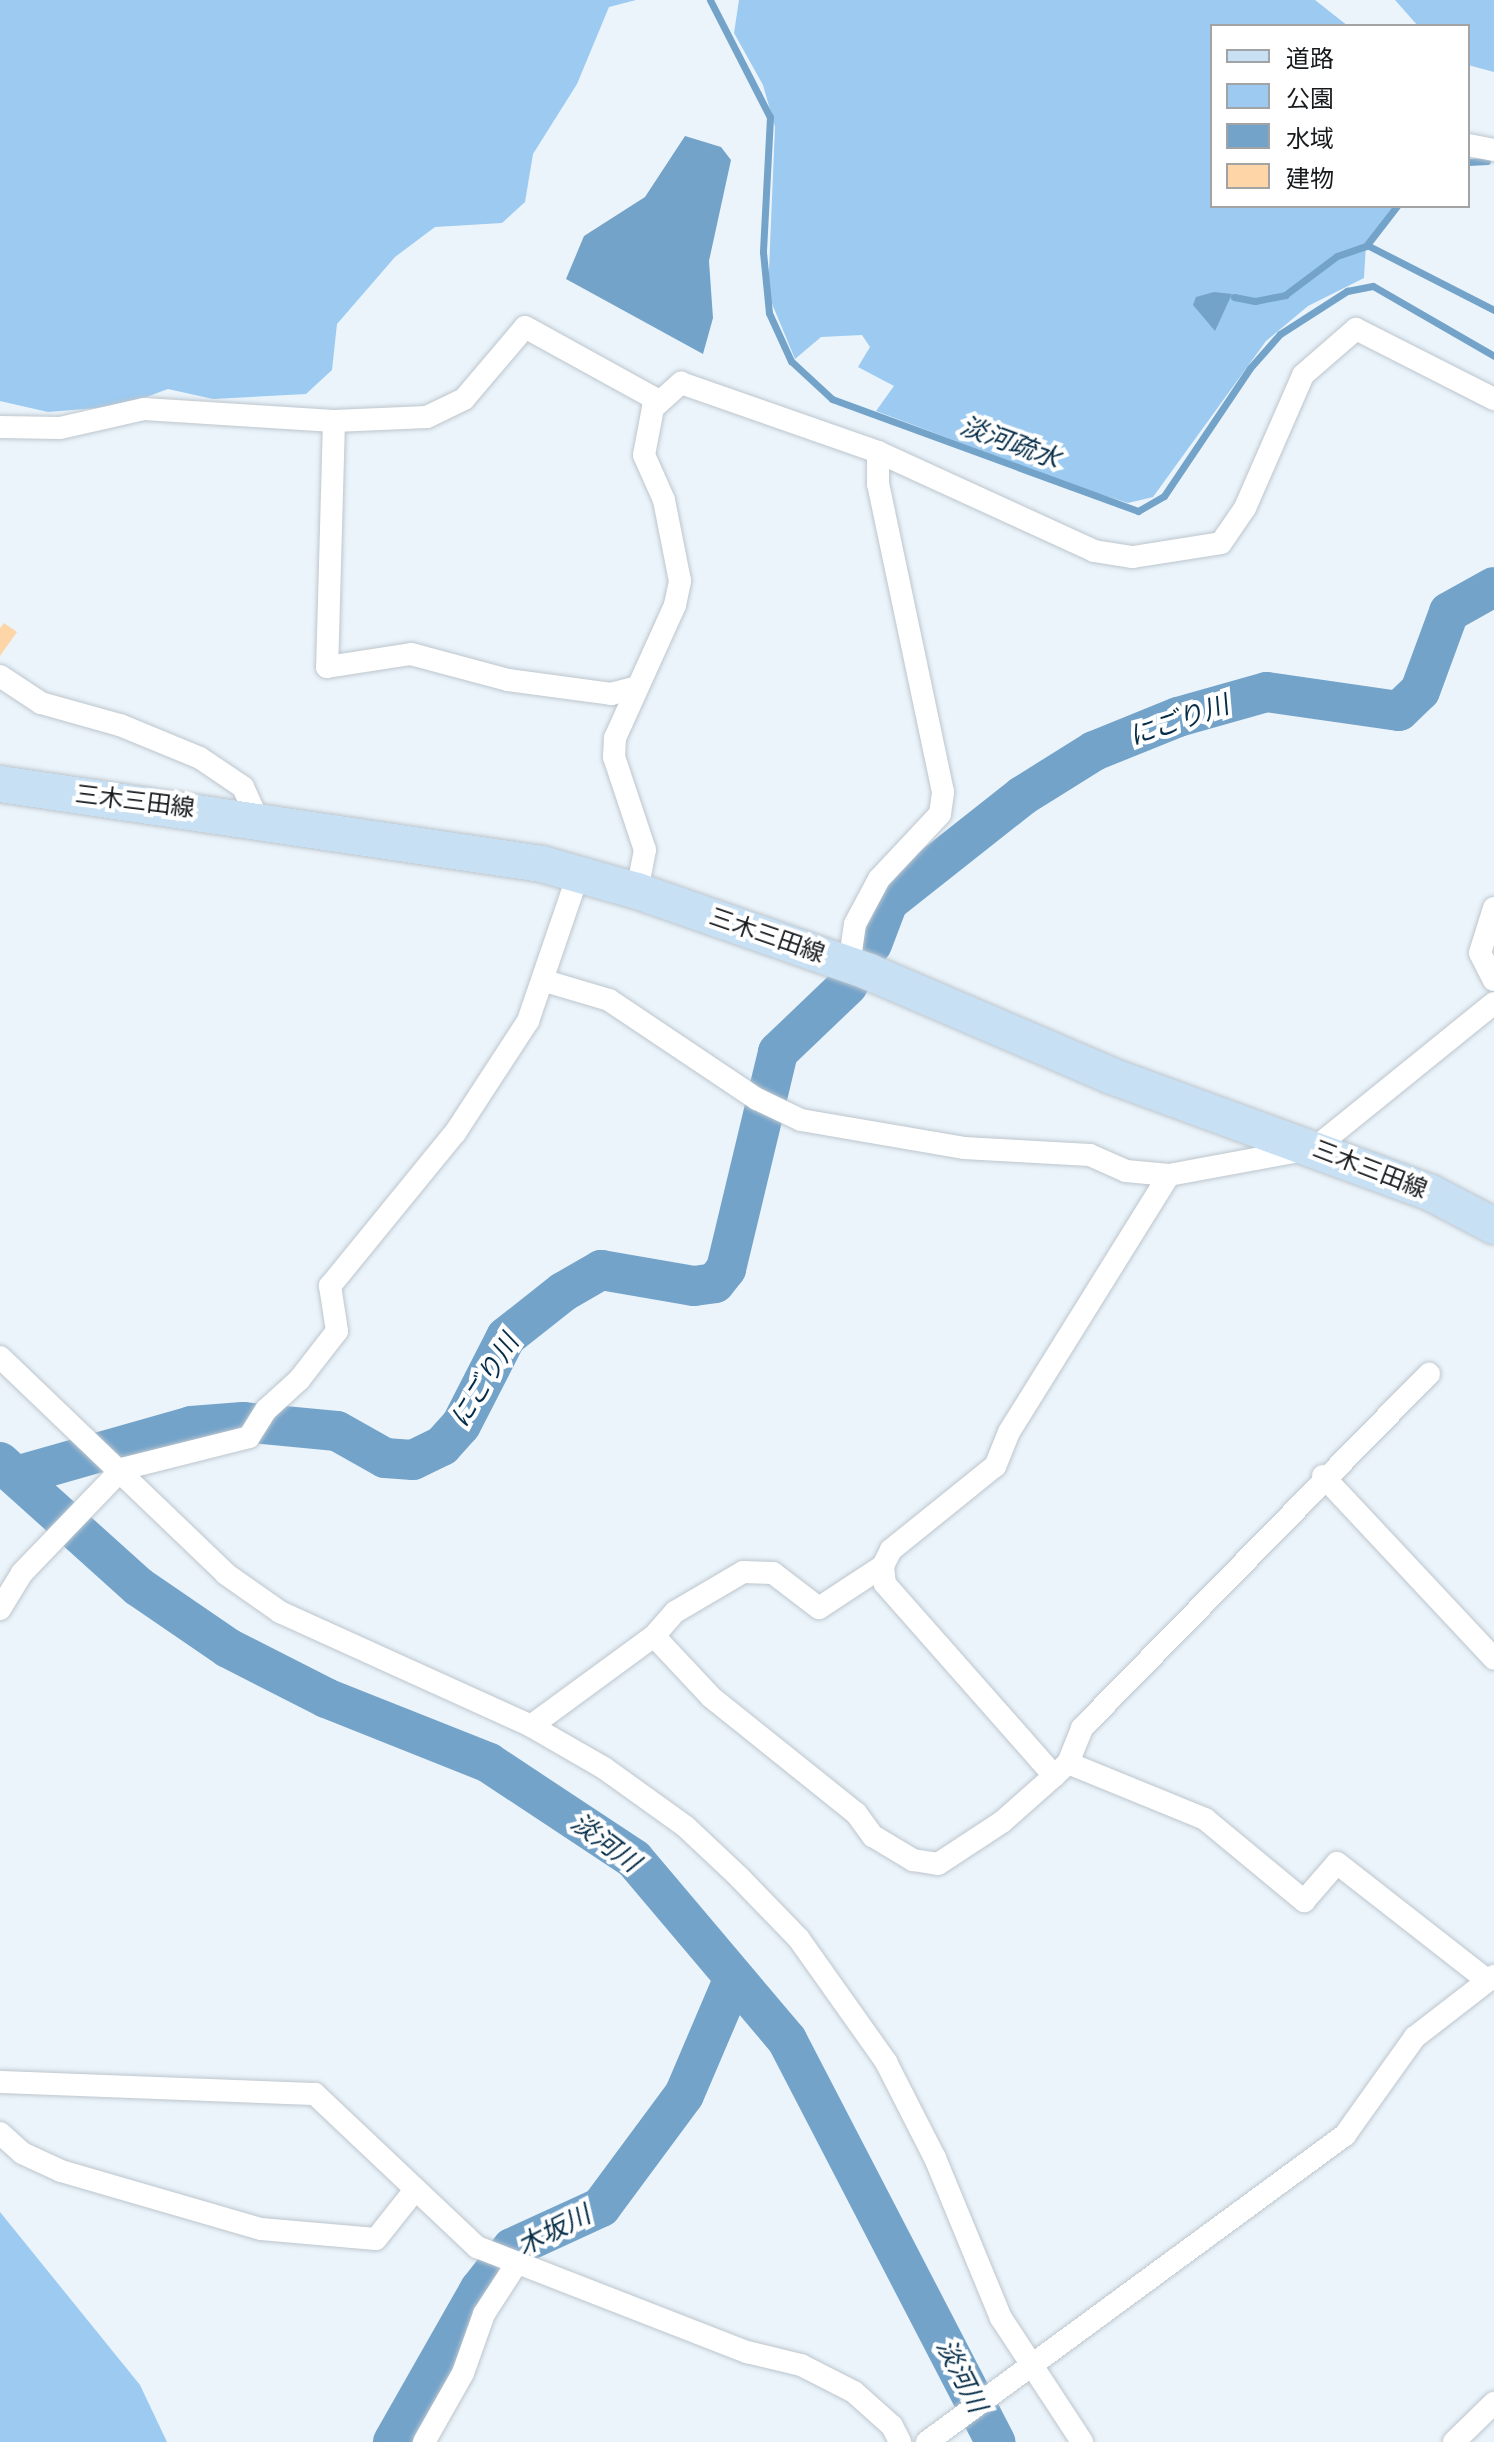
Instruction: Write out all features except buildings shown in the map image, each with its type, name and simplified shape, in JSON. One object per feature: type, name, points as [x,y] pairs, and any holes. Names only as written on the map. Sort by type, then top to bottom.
[{"type":"main road","name":"三木三田線","points":[[0,784],[257,818],[578,875],[637,891],[849,965],[1109,1075],[1431,1193],[1494,1226]]},
{"type":"street","points":[[1470,145],[1494,150]]},
{"type":"street","points":[[0,427],[60,428],[144,409],[334,421],[427,417],[464,399],[525,327],[657,400]]},
{"type":"street","points":[[637,891],[645,850],[614,757],[615,738],[634,688],[675,605],[680,581],[664,500],[644,455],[657,400],[681,383],[708,389],[878,452],[1094,551],[1133,557],[1221,543],[1245,508],[1303,375],[1356,329],[1494,399]]},
{"type":"street","points":[[334,421],[327,667],[411,654],[508,680],[611,694],[634,688]]},
{"type":"street","points":[[849,965],[855,924],[879,879],[940,814],[943,792],[878,484],[878,452]]},
{"type":"street","points":[[0,676],[41,703],[120,725],[200,758],[243,787],[257,818]]},
{"type":"street","points":[[0,1609],[32,1567],[122,1469],[249,1437],[266,1410],[299,1380],[337,1331],[330,1286],[455,1133],[528,1021],[545,981],[578,875]]},
{"type":"street","points":[[1494,908],[1480,953],[1494,980]]},
{"type":"street","points":[[545,981],[609,1000],[757,1099],[801,1120],[964,1148],[1090,1155],[1126,1171],[1169,1175],[1315,1148],[1494,1003]]},
{"type":"street","points":[[531,1726],[654,1636],[675,1612],[743,1572],[773,1573],[819,1608],[883,1566],[891,1550],[995,1466],[1009,1432],[1169,1175]]},
{"type":"street","points":[[0,1357],[122,1469],[226,1574],[280,1612],[531,1726],[686,1827],[799,1939],[886,2062],[935,2158],[1001,2318],[1027,2367],[1082,2442]]},
{"type":"street","points":[[654,1636],[711,1697],[856,1813],[873,1836],[913,1860],[938,1864],[1002,1822],[1061,1770],[1082,1728],[1323,1476],[1429,1374]]},
{"type":"street","points":[[1323,1476],[1494,1659]]},
{"type":"street","points":[[883,1566],[885,1584],[1061,1770],[1205,1819],[1304,1901],[1337,1863],[1491,1978],[1415,2037],[1345,2135],[927,2442]]},
{"type":"street","points":[[0,2082],[315,2094],[415,2190],[489,2254],[747,2352],[801,2365],[854,2392],[892,2426],[900,2442]]},
{"type":"street","points":[[0,2133],[22,2153],[61,2171],[261,2229],[376,2239],[415,2190]]},
{"type":"street","points":[[424,2442],[463,2373],[484,2314],[515,2266]]},
{"type":"street","points":[[1454,2442],[1494,2403]]},
{"type":"green space","points":[[0,0],[636,0],[609,7],[577,84],[533,154],[525,202],[502,223],[435,227],[395,257],[337,324],[332,370],[306,394],[213,399],[168,389],[122,406],[48,412],[0,401]]},
{"type":"green space","points":[[739,0],[1315,0],[1345,24],[1210,24],[1210,208],[1393,208],[1366,244],[1364,278],[1308,306],[1266,341],[1153,497],[1128,503],[876,411],[894,386],[858,367],[870,347],[862,335],[821,337],[795,359],[768,294],[775,127],[763,85],[734,33]]},
{"type":"green space","points":[[1395,0],[1494,0],[1494,72],[1470,66],[1470,24],[1416,24]]},
{"type":"green space","points":[[0,2212],[140,2385],[167,2442],[0,2442]]},
{"type":"water","points":[[685,136],[721,147],[731,160],[709,261],[713,318],[703,354],[566,279],[584,236],[645,197]]},
{"type":"water","points":[[1214,292],[1232,294],[1215,331],[1193,305],[1196,297]]},
{"type":"waterway","name":"淡河疏水","points":[[710,0],[770,117],[763,252],[769,313],[791,361],[832,399],[1138,511],[1164,496],[1250,368],[1280,334],[1347,291],[1373,286],[1494,356]]},
{"type":"waterway","points":[[1470,162],[1487,161]]},
{"type":"waterway","points":[[1234,297],[1255,301],[1285,295],[1337,256],[1366,246],[1395,208]]},
{"type":"waterway","points":[[1367,245],[1494,310]]},
{"type":"waterway","name":"にごり川","points":[[872,944],[888,902],[1022,796],[1094,751],[1178,717],[1267,692],[1399,711],[1420,691],[1449,612],[1494,587]]},
{"type":"waterway","name":"にごり川","points":[[16,1476],[191,1426],[243,1422],[337,1431],[385,1458],[413,1460],[442,1446],[461,1425],[506,1337],[563,1292],[601,1270],[694,1286],[715,1283],[726,1269],[778,1052],[848,985]]},
{"type":"waterway","name":"淡河川","points":[[0,1462],[139,1587],[228,1648],[326,1698],[489,1763],[634,1859],[787,2040],[995,2442]]},
{"type":"waterway","name":"木坂川","points":[[393,2442],[480,2289],[512,2248],[601,2207],[684,2095],[734,1978]]}]
